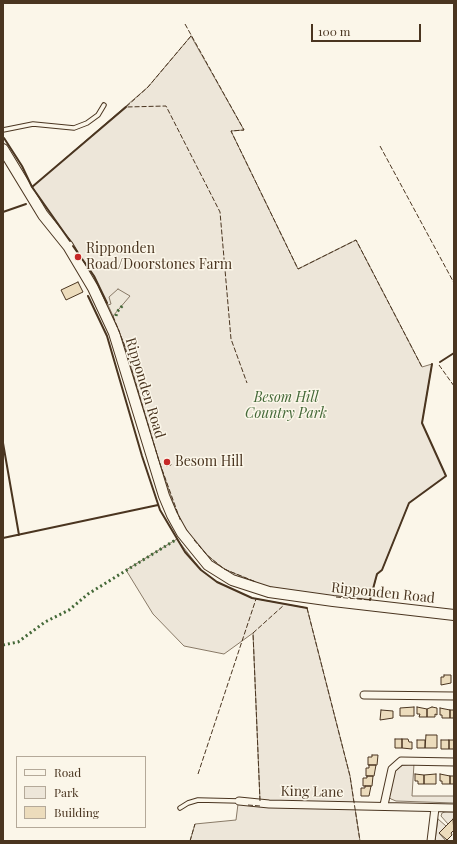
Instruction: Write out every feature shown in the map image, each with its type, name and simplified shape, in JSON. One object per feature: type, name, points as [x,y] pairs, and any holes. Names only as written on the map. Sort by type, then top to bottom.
[{"type":"main road","name":"Ripponden Road","points":[[3,149],[43,215],[68,246],[94,288],[114,332],[164,496],[181,532],[208,565],[232,580],[269,592],[454,615]]},
{"type":"street","points":[[364,695],[454,696]]},
{"type":"street","points":[[384,805],[392,769],[401,761],[454,762]]},
{"type":"street","name":"King Lane","points":[[239,801],[275,804],[368,807],[384,805],[454,808]]},
{"type":"street","points":[[431,841],[435,808]]},
{"type":"lane","points":[[3,130],[33,124],[74,128],[87,123],[98,115],[104,105]]},
{"type":"lane","points":[[180,808],[188,803],[198,800],[239,801]]},
{"type":"green space","name":"Besom Hill Country Park","points":[[191,36],[244,130],[231,131],[298,269],[356,240],[422,367],[432,364],[422,423],[446,476],[409,503],[382,570],[377,575],[370,600],[315,595],[265,586],[224,569],[207,555],[194,540],[183,525],[175,508],[159,461],[124,344],[107,303],[94,276],[32,187],[148,87]]},
{"type":"green space","points":[[177,539],[201,570],[217,582],[252,598],[307,608],[350,776],[354,803],[260,801],[253,633],[224,654],[184,646],[153,614],[126,570]]},
{"type":"green space","points":[[414,764],[412,796],[454,796],[454,803],[396,801],[391,799],[389,797],[395,770],[403,765]]},
{"type":"green space","points":[[238,804],[355,808],[360,841],[190,841],[195,824],[236,820]]},
{"type":"green space","points":[[454,812],[454,818],[448,824],[441,816],[442,813]]},
{"type":"green space","points":[[438,819],[446,826],[439,833],[446,841],[435,841]]},
{"type":"shaded area","points":[[118,289],[130,296],[113,316],[108,305],[111,304],[109,297]]},
{"type":"building","points":[[78,282],[83,292],[66,300],[61,290]]},
{"type":"building","name":"Besom Hill","points":[[169,459],[171,465],[166,466],[164,460]]},
{"type":"building","points":[[444,675],[451,675],[451,683],[441,685],[441,677],[444,677]]},
{"type":"building","points":[[414,707],[414,716],[400,716],[400,708]]},
{"type":"building","points":[[417,707],[427,709],[427,717],[419,717],[420,714],[417,714]]},
{"type":"building","points":[[432,707],[437,708],[437,715],[435,714],[435,717],[427,717],[427,709]]},
{"type":"building","points":[[440,708],[450,710],[450,718],[442,718],[442,715],[440,715]]},
{"type":"building","points":[[381,710],[393,711],[393,718],[380,720]]},
{"type":"building","points":[[450,710],[454,710],[454,718],[450,718]]},
{"type":"building","points":[[426,735],[437,735],[437,748],[425,748]]},
{"type":"building","points":[[395,739],[402,739],[402,748],[395,748]]},
{"type":"building","points":[[402,739],[408,739],[409,742],[412,742],[412,749],[402,748]]},
{"type":"building","points":[[417,740],[425,740],[425,748],[417,748]]},
{"type":"building","points":[[441,740],[449,740],[449,749],[441,749]]},
{"type":"building","points":[[449,740],[454,740],[454,749],[449,749]]},
{"type":"building","points":[[372,755],[378,755],[377,765],[368,765],[368,757],[372,757]]},
{"type":"building","points":[[369,765],[376,765],[374,776],[366,776],[366,768],[369,768]]},
{"type":"building","points":[[415,774],[424,775],[424,784],[418,784],[418,781],[415,781]]},
{"type":"building","points":[[436,774],[436,784],[424,784],[424,775]]},
{"type":"building","points":[[440,774],[450,776],[450,784],[442,784],[442,781],[440,781]]},
{"type":"building","points":[[367,776],[373,776],[372,786],[363,786],[363,778],[367,778]]},
{"type":"building","points":[[450,776],[454,776],[454,784],[450,784]]},
{"type":"building","points":[[365,786],[371,786],[369,796],[361,796],[361,788],[365,788]]},
{"type":"building","points":[[453,819],[454,832],[453,831],[451,833],[452,835],[447,840],[439,833]]},
{"type":"hedge","points":[[116,316],[117,312],[124,304]]},
{"type":"hedge","points":[[3,645],[18,642],[45,622],[69,610],[88,594],[177,539]]},
{"type":"fence","points":[[185,24],[244,130],[231,131],[298,269],[356,240],[422,367]]},
{"type":"fence","points":[[191,36],[148,87],[126,107],[166,106],[220,212],[231,339],[247,383]]},
{"type":"fence","points":[[380,146],[454,283]]},
{"type":"fence","points":[[113,316],[124,344],[159,461],[181,522]]},
{"type":"fence","points":[[439,365],[454,386]]},
{"type":"fence","points":[[194,540],[207,555],[224,569],[256,582]]},
{"type":"fence","points":[[336,597],[370,600]]},
{"type":"fence","points":[[198,774],[256,599]]},
{"type":"fence","points":[[260,801],[253,633],[284,605]]},
{"type":"fence","points":[[307,608],[350,776],[360,841]]},
{"type":"fence","points":[[248,805],[260,806]]},
{"type":"fence","points":[[190,841],[195,824]]},
{"type":"wall","points":[[70,241],[32,187],[126,107]]},
{"type":"wall","points":[[4,138],[22,166],[32,187]]},
{"type":"wall","points":[[3,212],[26,204]]},
{"type":"wall","points":[[73,246],[94,276],[107,303]]},
{"type":"wall","points":[[88,296],[107,336],[142,456],[160,510],[185,552],[201,570],[217,582],[252,598],[307,608]]},
{"type":"wall","points":[[440,362],[454,353]]},
{"type":"wall","points":[[370,600],[377,574],[382,570],[409,503],[446,476],[422,423],[432,364]]},
{"type":"wall","points":[[3,443],[19,535]]},
{"type":"wall","points":[[3,538],[158,505]]},
{"type":"place","name":"Ripponden Road/Doorstones Farm","points":[[78,257]]},
{"type":"place","name":"Besom Hill","points":[[167,462]]}]
